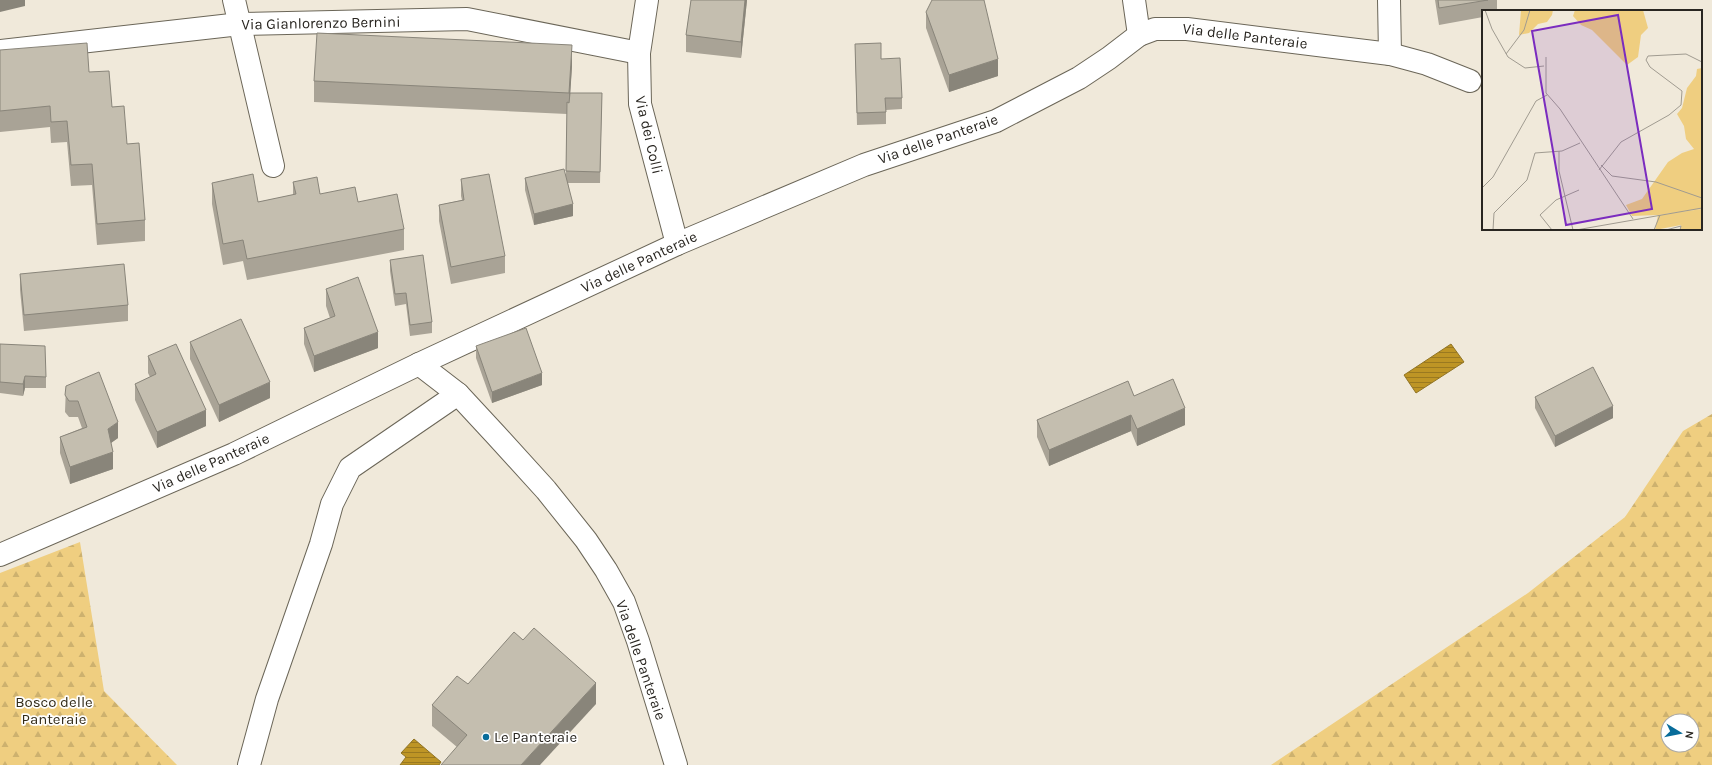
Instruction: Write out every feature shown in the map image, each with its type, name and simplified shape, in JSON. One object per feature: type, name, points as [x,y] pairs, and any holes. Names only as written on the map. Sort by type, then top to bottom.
[{"type":"street","points":[[234,0],[273,166]]},
{"type":"street","name":"Via dei Colli","points":[[647,0],[639,53],[638,79],[640,104],[677,244]]},
{"type":"street","points":[[1134,0],[1139,35]]},
{"type":"street","points":[[1389,0],[1390,54]]},
{"type":"street","name":"Via Gianlorenzo Bernini","points":[[0,51],[240,24],[467,19],[639,53]]},
{"type":"street","name":"Via delle Panteraie","points":[[0,555],[234,454],[419,364],[677,244],[864,165],[996,121],[1079,78],[1109,58],[1139,35],[1155,29],[1171,28],[1390,54],[1427,64],[1470,81]]},
{"type":"street","name":"Via delle Panteraie","points":[[419,364],[458,394],[546,490],[586,540],[606,570],[624,602],[636,634],[676,765]]},
{"type":"street","points":[[249,765],[267,699],[321,544],[332,504],[350,468],[458,394]]},
{"type":"green space","points":[[1712,414],[1712,765],[1271,765],[1528,593],[1625,517],[1683,431]]},
{"type":"green space","name":"Bosco delle Panteraie","points":[[80,542],[104,691],[177,765],[0,765],[0,573]]},
{"type":"shaded area","points":[[1451,344],[1464,362],[1416,393],[1404,375]]},
{"type":"shaded area","points":[[414,739],[441,762],[439,765],[400,765],[406,757],[401,753]]},
{"type":"building","points":[[691,0],[745,0],[741,42],[686,35]]},
{"type":"building","points":[[932,0],[984,0],[998,59],[949,75],[926,12]]},
{"type":"building","points":[[1438,0],[1488,0],[1439,8]]},
{"type":"building","points":[[317,33],[572,45],[569,93],[314,81]]},
{"type":"building","points":[[87,43],[89,72],[109,71],[112,107],[124,106],[127,144],[139,143],[145,220],[97,224],[92,164],[71,165],[67,121],[51,122],[50,106],[0,111],[0,50]]},
{"type":"building","points":[[881,43],[881,59],[900,58],[902,98],[885,98],[886,112],[857,113],[855,44]]},
{"type":"building","points":[[570,93],[602,93],[600,172],[566,171],[567,102],[569,103]]},
{"type":"building","points":[[564,169],[573,204],[534,214],[525,178]]},
{"type":"building","points":[[253,174],[258,202],[296,194],[293,182],[317,177],[320,194],[355,187],[358,202],[397,194],[404,229],[247,259],[243,240],[223,244],[212,183]]},
{"type":"building","points":[[489,174],[505,256],[451,267],[439,205],[464,200],[461,179]]},
{"type":"building","points":[[423,255],[432,322],[410,325],[406,293],[395,294],[390,260]]},
{"type":"building","points":[[124,264],[128,305],[24,315],[20,274]]},
{"type":"building","points":[[358,277],[378,332],[314,356],[304,328],[335,316],[326,289]]},
{"type":"building","points":[[241,319],[270,382],[219,405],[190,342]]},
{"type":"building","points":[[526,328],[542,373],[492,392],[476,346]]},
{"type":"building","points":[[0,344],[45,346],[46,377],[25,376],[23,384],[0,382]]},
{"type":"building","points":[[176,344],[206,410],[157,432],[135,384],[156,374],[148,356]]},
{"type":"building","points":[[1593,367],[1613,406],[1555,436],[1535,397]]},
{"type":"building","points":[[99,372],[118,422],[108,429],[113,452],[70,467],[60,437],[87,427],[78,401],[69,401],[65,395],[66,386]]},
{"type":"building","points":[[1173,379],[1185,408],[1137,429],[1131,415],[1049,450],[1037,420],[1128,381],[1134,396]]},
{"type":"building","points":[[534,628],[596,683],[521,765],[441,765],[467,735],[432,705],[457,676],[468,684],[514,632],[523,640]]},
{"type":"place","name":"Le Panteraie","points":[[486,737]]}]
